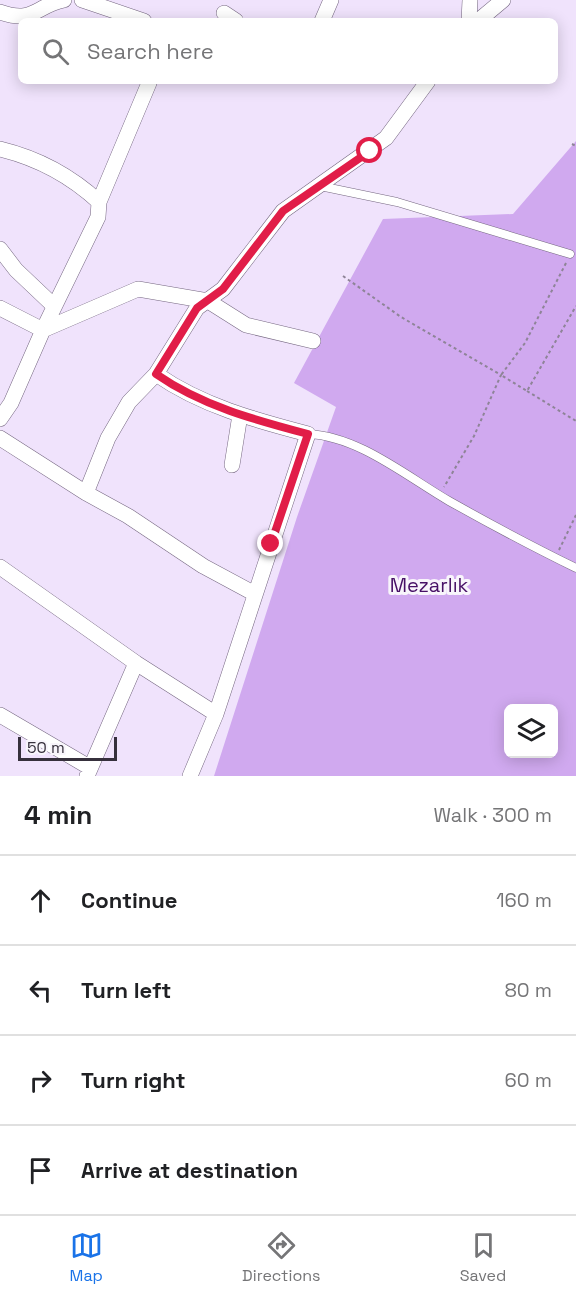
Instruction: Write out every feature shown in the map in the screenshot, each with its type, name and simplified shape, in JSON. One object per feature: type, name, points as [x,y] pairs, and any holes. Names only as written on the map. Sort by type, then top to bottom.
[{"type":"street","points":[[0,12],[15,17],[34,15],[53,2],[64,0]]},
{"type":"street","points":[[82,0],[135,18]]},
{"type":"street","points":[[323,18],[331,0]]},
{"type":"street","points":[[469,18],[470,0]]},
{"type":"street","points":[[482,18],[503,0]]},
{"type":"street","points":[[0,419],[11,403],[54,306],[98,217],[99,202],[149,84]]},
{"type":"street","points":[[86,493],[108,438],[129,402],[156,374],[197,308],[223,289],[283,211],[354,163],[386,138],[426,84]]},
{"type":"street","points":[[0,149],[24,155],[79,183],[99,202]]},
{"type":"street","points":[[0,249],[16,270],[54,306]]},
{"type":"street","points":[[43,330],[138,288],[208,301],[246,325],[313,341]]},
{"type":"street","points":[[0,308],[43,330]]},
{"type":"street","points":[[156,374],[178,389],[240,415],[308,434],[216,714],[190,776]]},
{"type":"street","points":[[232,465],[240,415]]},
{"type":"street","points":[[0,438],[86,493],[128,516],[203,566],[255,594]]},
{"type":"street","points":[[0,567],[136,663],[216,714]]},
{"type":"street","points":[[0,715],[88,772],[136,663]]},
{"type":"lane","points":[[318,186],[397,202],[570,254]]},
{"type":"lane","points":[[308,434],[330,435],[381,460],[439,495],[576,568]]},
{"type":"path","points":[[572,144],[576,146]]},
{"type":"path","points":[[439,495],[474,436],[501,375],[525,343],[550,299],[570,254]]},
{"type":"path","points":[[342,276],[401,316],[576,421]]},
{"type":"path","points":[[527,391],[576,306]]},
{"type":"path","points":[[556,558],[576,515]]},
{"type":"green space","name":"Mezarlık","points":[[576,141],[576,776],[214,776],[297,517],[336,407],[294,383],[383,219],[513,214]]},
{"type":"route","points":[[271,544],[308,434],[240,415],[178,389],[156,374],[197,308],[223,289],[283,211],[370,151]]}]
